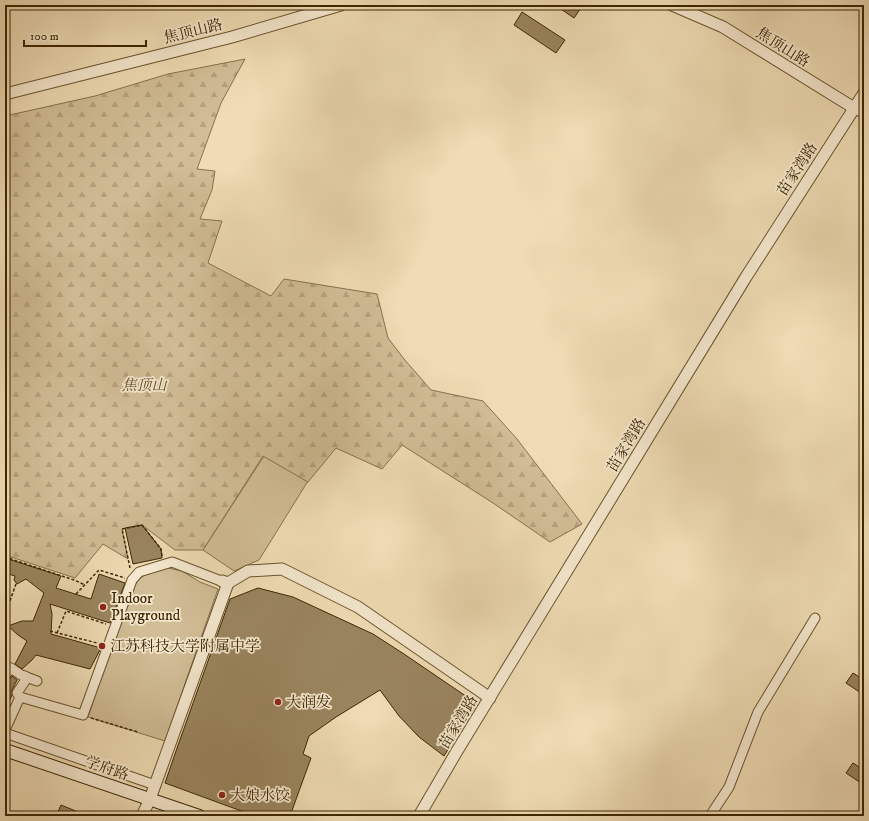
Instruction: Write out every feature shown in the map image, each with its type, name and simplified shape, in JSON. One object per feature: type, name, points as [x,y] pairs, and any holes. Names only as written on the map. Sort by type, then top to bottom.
[{"type":"main road","name":"学府路","points":[[5,750],[146,807],[199,816]]},
{"type":"main road","name":"学府路","points":[[5,759],[176,816]]},
{"type":"street","name":"焦顶山路","points":[[5,94],[232,37],[341,5]]},
{"type":"street","name":"焦顶山路","points":[[672,5],[723,27],[854,108]]},
{"type":"street","name":"苗家湾路","points":[[419,816],[746,277],[864,93]]},
{"type":"street","points":[[854,108],[864,114]]},
{"type":"street","points":[[20,696],[83,715],[132,580],[139,572],[172,562],[225,582]]},
{"type":"street","points":[[146,807],[155,785],[225,582],[248,571],[282,569],[358,607],[490,698]]},
{"type":"street","points":[[710,816],[729,787],[758,712],[815,618]]},
{"type":"street","points":[[5,676],[11,668],[37,681]]},
{"type":"street","points":[[5,730],[20,696],[17,694],[25,681],[25,676]]},
{"type":"street","points":[[5,733],[155,785]]},
{"type":"path","points":[[76,594],[98,570],[132,580],[122,528],[142,525],[161,549],[163,564]]},
{"type":"path","points":[[5,557],[85,585]]},
{"type":"path","points":[[5,615],[16,584]]},
{"type":"path","points":[[57,633],[66,611],[115,627]]},
{"type":"path","points":[[50,631],[108,646]]},
{"type":"path","points":[[83,715],[138,732]]},
{"type":"green space","name":"焦顶山","points":[[245,59],[221,103],[197,169],[215,171],[212,190],[200,219],[222,221],[208,263],[271,296],[284,279],[377,294],[388,338],[431,390],[483,401],[517,439],[582,524],[550,542],[493,503],[402,445],[382,469],[336,448],[308,482],[263,456],[203,550],[175,550],[142,525],[122,529],[128,559],[103,544],[75,578],[5,555],[5,116],[95,96],[168,74]]},
{"type":"green space","points":[[264,456],[308,481],[259,560],[234,571],[203,550]]},
{"type":"green space","points":[[164,567],[182,571],[200,582],[218,589],[165,741],[88,717],[129,595],[143,576]]},
{"type":"building","points":[[555,5],[583,5],[574,18]]},
{"type":"building","points":[[522,12],[565,40],[556,53],[514,25]]},
{"type":"building","points":[[142,525],[161,549],[162,558],[133,564],[125,528]]},
{"type":"building","points":[[5,558],[61,576],[56,588],[91,599],[99,574],[125,583],[110,623],[50,604],[52,614],[51,634],[101,648],[90,669],[36,655],[22,669],[15,664],[27,641],[8,626],[22,621],[33,621],[44,593],[26,579],[17,584],[14,580],[15,576],[5,573]]},
{"type":"building","name":"大润发","points":[[258,588],[293,597],[373,634],[476,703],[444,756],[419,737],[399,716],[380,690],[336,717],[309,736],[303,754],[311,758],[290,816],[255,816],[165,783],[230,599]]},
{"type":"building","points":[[853,673],[864,680],[864,695],[846,683]]},
{"type":"building","points":[[12,676],[17,680],[5,711],[5,682]]},
{"type":"building","points":[[853,763],[864,770],[864,785],[846,773]]},
{"type":"building","points":[[61,805],[88,816],[56,816]]},
{"type":"place","name":"Indoor Playground","points":[[103,607]]},
{"type":"place","name":"江苏科技大学附属中学","points":[[102,646]]},
{"type":"place","name":"大润发","points":[[278,702]]},
{"type":"place","name":"大娘水饺","points":[[222,795]]}]
